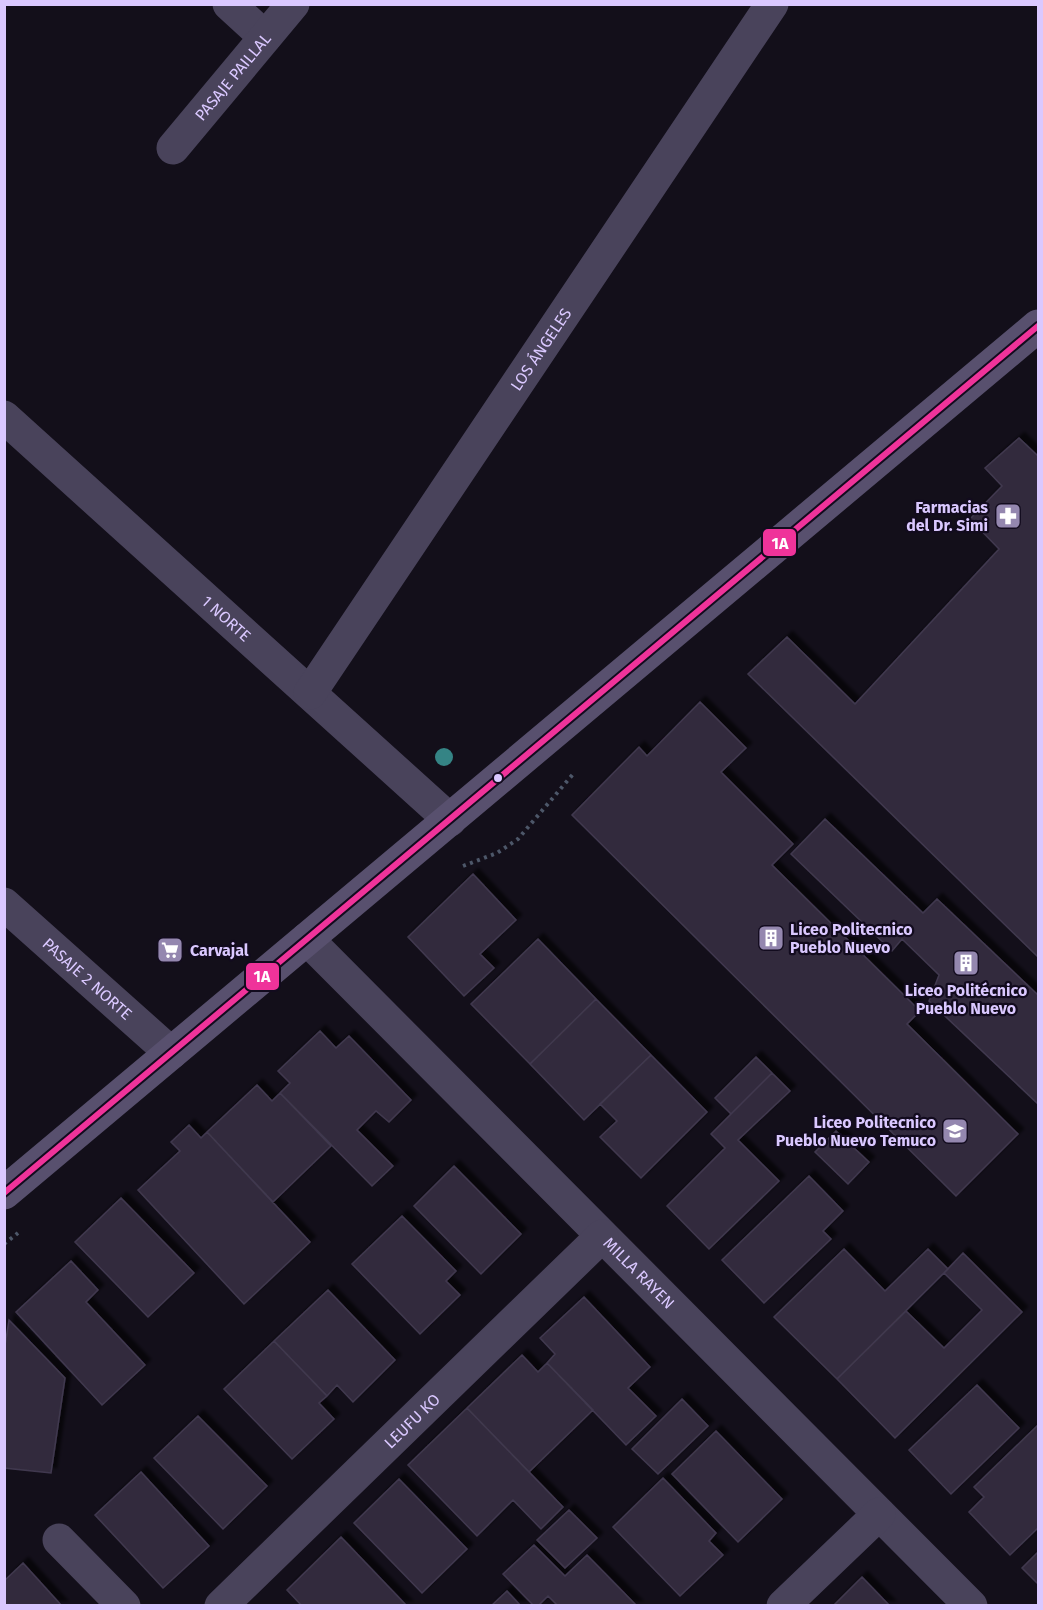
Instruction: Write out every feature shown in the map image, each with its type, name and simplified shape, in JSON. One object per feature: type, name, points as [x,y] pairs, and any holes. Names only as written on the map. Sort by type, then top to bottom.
[{"type":"main road","points":[[4,1193],[1038,326]]},
{"type":"street","points":[[229,4],[266,37]]},
{"type":"street","name":"PASAJE PAILLAL","points":[[173,148],[293,4]]},
{"type":"street","name":"LOS ÁNGELES","points":[[310,693],[772,4]]},
{"type":"street","name":"1 NORTE","points":[[4,417],[450,820]]},
{"type":"street","name":"PASAJE 2 NORTE","points":[[4,904],[171,1053]]},
{"type":"street","name":"MILLA RAYEN","points":[[307,939],[971,1605]]},
{"type":"street","name":"LEUFU KO","points":[[221,1605],[602,1236]]},
{"type":"street","points":[[783,1605],[879,1515]]},
{"type":"street","points":[[59,1540],[124,1605]]},
{"type":"building","points":[[1019,438],[1038,456],[1038,957],[748,674],[787,637],[855,704],[999,549],[970,519],[1002,486],[985,468]]},
{"type":"building","name":"Liceo Politecnico Pueblo Nuevo","points":[[700,702],[746,748],[721,772],[793,844],[772,865],[920,1011],[907,1024],[1018,1134],[956,1196],[572,815],[639,747],[647,756]]},
{"type":"building","name":"Liceo Politécnico Pueblo Nuevo","points":[[825,819],[923,913],[937,899],[1038,995],[1038,1104],[929,1001],[939,975],[902,939],[892,951],[791,854]]},
{"type":"building","points":[[473,874],[516,920],[480,954],[494,968],[464,996],[408,937]]},
{"type":"building","points":[[538,939],[596,999],[530,1064],[471,1004]]},
{"type":"building","points":[[596,999],[651,1055],[584,1120],[530,1064]]},
{"type":"building","points":[[320,1031],[336,1048],[349,1036],[411,1100],[389,1122],[376,1111],[357,1130],[393,1166],[372,1186],[280,1093],[290,1083],[278,1071]]},
{"type":"building","points":[[651,1055],[707,1112],[641,1178],[600,1137],[617,1121],[600,1104]]},
{"type":"building","points":[[756,1057],[772,1073],[731,1114],[715,1098]]},
{"type":"building","points":[[772,1073],[790,1091],[738,1140],[779,1181],[709,1249],[667,1206],[725,1148],[711,1134]]},
{"type":"building","points":[[257,1085],[272,1101],[280,1093],[331,1146],[273,1202],[207,1132]]},
{"type":"building","points":[[189,1125],[201,1138],[207,1132],[310,1242],[244,1304],[138,1190],[180,1151],[171,1142]]},
{"type":"building","points":[[836,1131],[869,1162],[848,1184],[815,1152]]},
{"type":"building","points":[[454,1166],[521,1234],[481,1274],[414,1206]]},
{"type":"building","points":[[809,1176],[843,1211],[823,1231],[831,1239],[764,1303],[722,1260]]},
{"type":"building","points":[[121,1198],[194,1273],[148,1317],[75,1242]]},
{"type":"building","points":[[402,1216],[456,1271],[446,1281],[460,1295],[420,1334],[352,1264]]},
{"type":"building","points":[[844,1249],[885,1291],[928,1249],[948,1269],[837,1379],[774,1317]]},
{"type":"building","points":[[963,1253],[1022,1312],[895,1438],[837,1379],[906,1311],[944,1348],[982,1310],[944,1273]]},
{"type":"building","points":[[71,1261],[98,1290],[86,1302],[145,1365],[102,1405],[16,1312]]},
{"type":"building","points":[[328,1290],[395,1360],[353,1402],[337,1385],[327,1396],[274,1341]]},
{"type":"building","points":[[584,1297],[650,1367],[628,1388],[656,1416],[626,1445],[547,1363],[555,1354],[540,1338]]},
{"type":"building","points":[[9,1320],[65,1378],[51,1473],[4,1468],[4,1352]]},
{"type":"building","points":[[274,1341],[327,1396],[319,1403],[334,1419],[292,1459],[224,1389]]},
{"type":"building","points":[[522,1355],[538,1372],[547,1363],[593,1410],[529,1472],[467,1408]]},
{"type":"building","points":[[977,1385],[1019,1428],[951,1494],[909,1450]]},
{"type":"building","points":[[682,1399],[708,1426],[658,1474],[632,1449]]},
{"type":"building","points":[[467,1408],[563,1507],[541,1529],[513,1500],[477,1536],[408,1465]]},
{"type":"building","points":[[198,1416],[267,1486],[223,1529],[154,1458]]},
{"type":"building","points":[[1038,1425],[1038,1528],[1010,1555],[969,1512],[984,1497],[974,1487]]},
{"type":"building","points":[[716,1431],[782,1499],[738,1542],[672,1474]]},
{"type":"building","points":[[141,1472],[209,1546],[163,1588],[95,1515]]},
{"type":"building","points":[[663,1478],[716,1533],[709,1541],[723,1555],[680,1596],[613,1527]]},
{"type":"building","points":[[399,1479],[467,1549],[422,1593],[354,1523]]},
{"type":"building","points":[[569,1510],[597,1538],[565,1568],[537,1540]]},
{"type":"building","points":[[341,1537],[407,1606],[302,1606],[287,1590]]},
{"type":"building","points":[[534,1545],[565,1576],[587,1555],[637,1606],[558,1606],[548,1596],[538,1606],[534,1606],[503,1574]]},
{"type":"building","points":[[1038,1552],[1038,1584],[1022,1568]]},
{"type":"building","points":[[23,1563],[62,1606],[4,1606],[4,1581]]},
{"type":"building","points":[[862,1577],[890,1606],[833,1606]]},
{"type":"building","points":[[507,1591],[521,1606],[491,1606]]},
{"type":"transit line","name":"1A","points":[[4,1193],[1038,326]]},
{"type":"place","name":"Farmacias del Dr. Simi","points":[[1008,516]]},
{"type":"place","name":"Liceo Politecnico Pueblo Nuevo","points":[[771,938]]},
{"type":"place","name":"Carvajal","points":[[170,950]]},
{"type":"place","name":"Liceo Politécnico Pueblo Nuevo","points":[[966,963]]},
{"type":"place","name":"Liceo Politecnico Pueblo Nuevo Temuco","points":[[955,1131]]}]
